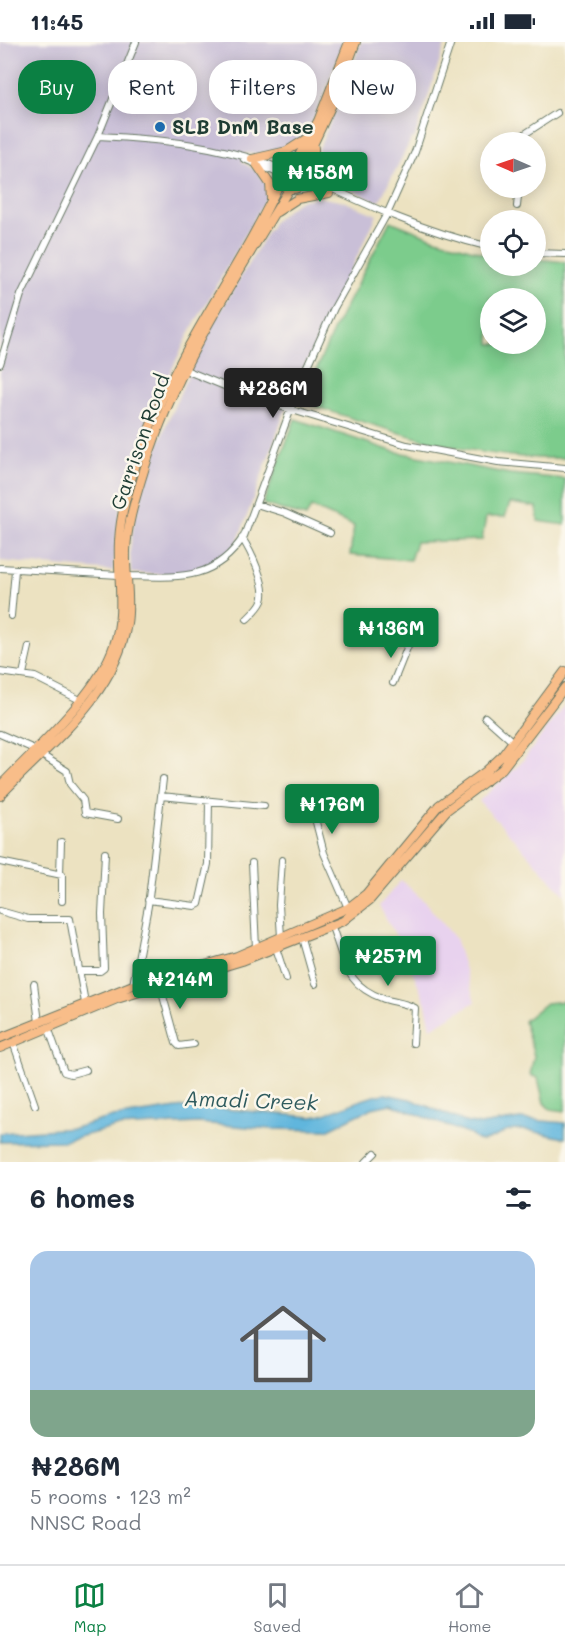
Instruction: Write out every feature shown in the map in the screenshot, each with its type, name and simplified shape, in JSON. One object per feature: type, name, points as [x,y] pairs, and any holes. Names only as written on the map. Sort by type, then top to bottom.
[{"type":"main road","points":[[296,161],[332,88],[349,42]]},
{"type":"main road","points":[[303,166],[336,96],[356,42]]},
{"type":"main road","points":[[271,201],[270,184],[255,162],[287,151],[310,136]]},
{"type":"main road","points":[[273,215],[297,199],[328,190],[314,163],[314,146]]},
{"type":"main road","points":[[286,161],[296,161],[303,166],[306,176],[301,185],[289,189],[279,174],[286,161]]},
{"type":"main road","name":"Garrison Road","points":[[0,786],[90,702],[113,669],[127,624],[119,540],[124,507],[158,407],[185,349],[271,201],[279,174]]},
{"type":"main road","name":"Garrison Road","points":[[0,796],[80,700],[105,666],[115,644],[131,518],[145,466],[183,369],[289,189]]},
{"type":"main road","points":[[0,1038],[133,985],[256,948],[348,908],[366,894],[433,811],[486,771],[513,742],[565,671]]},
{"type":"main road","points":[[0,1048],[160,985],[242,962],[332,927],[370,900],[447,810],[502,769],[565,687]]},
{"type":"street","points":[[0,364],[21,296],[98,136],[136,42]]},
{"type":"street","points":[[0,568],[123,576],[179,576],[206,571],[229,555],[242,538],[290,408],[334,308],[388,212],[422,134],[451,42]]},
{"type":"street","points":[[531,132],[557,113]]},
{"type":"street","points":[[98,136],[166,140],[238,156],[279,174]]},
{"type":"street","points":[[306,176],[328,190]]},
{"type":"street","points":[[301,185],[344,195],[480,244]]},
{"type":"street","points":[[517,206],[518,198]]},
{"type":"street","points":[[546,253],[565,254]]},
{"type":"street","points":[[183,369],[256,399],[426,450],[498,462],[565,468]]},
{"type":"street","points":[[256,504],[285,513],[330,533]]},
{"type":"street","points":[[242,538],[254,560],[263,591],[260,603],[247,619]]},
{"type":"street","points":[[12,616],[15,570]]},
{"type":"street","points":[[393,683],[409,643]]},
{"type":"street","points":[[23,674],[29,647]]},
{"type":"street","points":[[0,672],[35,676],[80,700]]},
{"type":"street","points":[[485,717],[513,742]]},
{"type":"street","points":[[0,734],[37,751],[67,771],[70,784],[83,800],[86,813],[118,819]]},
{"type":"street","points":[[133,985],[148,900],[163,779]]},
{"type":"street","points":[[161,796],[264,806]]},
{"type":"street","points":[[148,900],[195,906],[199,904],[208,864],[209,801]]},
{"type":"street","points":[[291,804],[311,803],[324,853],[348,908]]},
{"type":"street","points":[[61,842],[62,901]]},
{"type":"street","points":[[80,971],[100,971],[104,968],[102,914],[105,853]]},
{"type":"street","points":[[281,937],[279,905],[282,860]]},
{"type":"street","points":[[0,862],[60,874]]},
{"type":"street","points":[[252,862],[256,948]]},
{"type":"street","points":[[0,911],[28,919],[70,919],[85,1003]]},
{"type":"street","points":[[332,927],[352,981],[384,999],[415,1008],[413,1043]]},
{"type":"street","points":[[302,938],[315,984]]},
{"type":"street","points":[[276,948],[286,980]]},
{"type":"street","points":[[34,984],[39,1022]]},
{"type":"street","points":[[160,985],[176,1043],[179,1046],[194,1044]]},
{"type":"street","points":[[48,1028],[64,1072],[70,1074],[86,1070]]},
{"type":"street","points":[[14,1042],[35,1105]]},
{"type":"street","points":[[366,1162],[375,1153]]},
{"type":"shaded area","points":[[0,42],[343,42],[337,60],[329,60],[329,82],[317,111],[317,60],[209,60],[209,114],[316,114],[306,134],[285,149],[256,154],[245,153],[242,162],[258,172],[266,184],[267,196],[190,332],[153,408],[120,506],[113,571],[0,561]]},
{"type":"shaded area","points":[[361,42],[446,42],[414,139],[412,138],[379,202],[325,177],[318,158],[319,148],[334,114],[416,114],[416,60],[355,60]]},
{"type":"shaded area","points":[[318,197],[345,202],[377,215],[291,395],[237,543],[213,566],[175,575],[131,573],[130,550],[134,523],[145,484],[166,425],[204,339],[274,221],[299,201]]},
{"type":"shaded area","points":[[565,704],[565,895],[479,801],[521,763]]},
{"type":"shaded area","points":[[401,880],[424,901],[455,938],[475,1002],[431,1028],[426,1004],[403,948],[379,906]]},
{"type":"green space","points":[[390,221],[433,238],[480,252],[480,276],[546,276],[546,260],[565,262],[565,458],[531,458],[432,442],[302,402],[334,329]]},
{"type":"green space","points":[[295,419],[392,451],[510,474],[565,479],[565,525],[538,521],[537,507],[510,503],[505,517],[486,517],[482,540],[416,542],[410,560],[350,555],[354,526],[311,507],[306,517],[263,504]]},
{"type":"green space","points":[[565,1001],[565,1111],[550,1109],[544,1103],[538,1078],[530,1075],[534,1056],[524,1021],[546,1003]]},
{"type":"water","points":[[385,1094],[410,1099],[465,1122],[480,1125],[520,1119],[565,1123],[565,1138],[516,1130],[480,1141],[471,1135],[391,1104],[372,1108],[327,1130],[271,1129],[198,1123],[116,1127],[64,1141],[0,1142],[0,1133],[74,1128],[113,1117],[191,1106],[312,1117],[366,1098]]},
{"type":"place","name":"SLB DnM Base","points":[[160,127]]},
{"type":"water label","name":"Amadi Creek","points":[[251,1101]]}]
